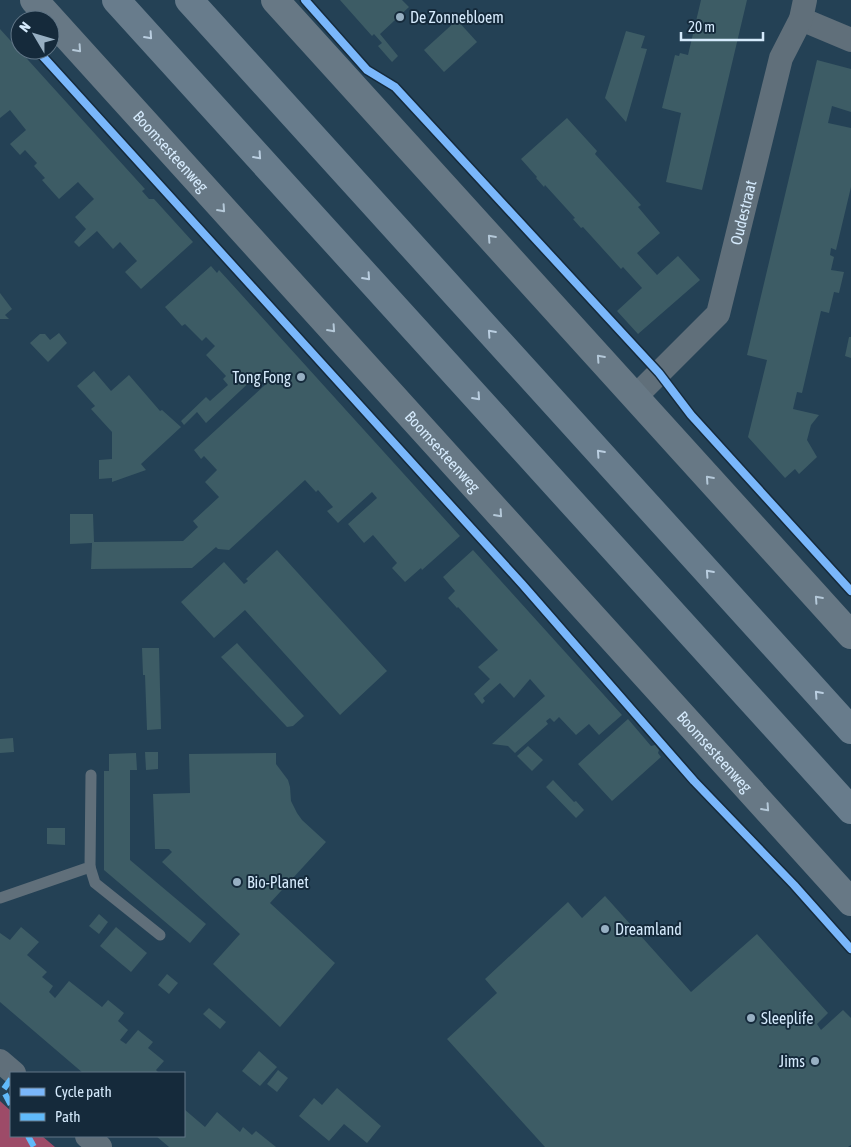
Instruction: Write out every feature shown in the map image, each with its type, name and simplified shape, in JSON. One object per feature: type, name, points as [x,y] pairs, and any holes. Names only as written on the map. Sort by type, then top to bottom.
[{"type":"highway","points":[[116,0],[851,810]]},
{"type":"highway","points":[[189,0],[851,730]]},
{"type":"main road","name":"Boomsesteenweg","points":[[34,0],[851,902]]},
{"type":"main road","points":[[275,0],[851,635]]},
{"type":"street","name":"Oudestraat","points":[[635,397],[718,314],[781,58],[803,10]]},
{"type":"street","points":[[803,10],[851,40]]},
{"type":"street","points":[[0,1061],[13,1072]]},
{"type":"street","points":[[88,1137],[100,1147]]},
{"type":"lane","points":[[92,775],[90,867],[96,883],[160,935]]},
{"type":"lane","points":[[0,898],[90,867]]},
{"type":"shaded area","points":[[0,1101],[10,1110],[10,1137],[43,1137],[55,1147],[0,1147]]},
{"type":"building","points":[[340,0],[402,0],[409,7],[380,34],[398,56],[392,62],[378,46],[382,43],[374,34],[372,36]]},
{"type":"building","points":[[701,0],[747,0],[702,190],[666,182],[681,113],[662,108],[675,55],[679,56],[680,53],[688,55]]},
{"type":"building","points":[[457,20],[477,42],[444,72],[424,50]]},
{"type":"building","points":[[0,29],[10,40],[10,60],[28,60],[145,189],[142,191],[149,199],[154,199],[193,242],[141,289],[125,272],[137,261],[120,242],[113,249],[97,231],[79,247],[74,242],[86,229],[75,217],[94,199],[78,182],[59,199],[42,180],[45,178],[34,166],[37,163],[25,150],[20,155],[10,144],[26,130],[10,110],[0,118]]},
{"type":"building","points":[[626,31],[645,36],[641,48],[647,49],[626,122],[605,98]]},
{"type":"building","points":[[817,60],[851,69],[851,112],[832,106],[828,123],[851,128],[851,187],[836,250],[831,248],[830,255],[834,257],[831,270],[844,272],[839,293],[834,292],[829,313],[821,311],[802,393],[797,392],[793,409],[819,415],[811,425],[807,440],[817,457],[799,474],[795,469],[785,478],[748,437],[767,360],[747,355]]},
{"type":"building","points":[[567,118],[597,151],[595,154],[641,205],[638,207],[660,233],[637,253],[657,275],[678,256],[700,280],[638,334],[617,311],[642,288],[623,267],[621,269],[583,227],[581,228],[573,219],[575,218],[545,185],[544,187],[521,159]]},
{"type":"building","points":[[211,266],[217,273],[219,270],[460,536],[422,570],[421,568],[405,582],[392,568],[397,563],[373,535],[364,543],[348,524],[377,498],[372,492],[338,523],[327,511],[333,507],[318,490],[316,492],[305,480],[229,550],[216,547],[192,568],[91,569],[92,543],[70,544],[70,514],[93,514],[94,542],[183,541],[198,527],[193,521],[219,497],[205,482],[217,470],[204,456],[201,459],[194,450],[265,385],[256,376],[206,423],[197,412],[184,425],[181,421],[206,397],[210,401],[228,385],[223,379],[226,376],[206,355],[215,346],[206,337],[202,341],[185,324],[182,326],[165,307]]},
{"type":"building","points":[[0,293],[12,309],[5,315],[9,319],[0,319]]},
{"type":"building","points":[[59,333],[67,343],[48,362],[30,343],[40,334],[45,334],[50,340]]},
{"type":"building","points":[[849,337],[851,337],[851,358],[845,356]]},
{"type":"building","points":[[94,371],[111,391],[129,375],[160,411],[162,410],[181,427],[141,464],[146,470],[112,482],[112,478],[99,479],[99,460],[112,459],[112,432],[91,409],[95,406],[77,386]]},
{"type":"building","points":[[277,550],[387,671],[340,715],[245,610],[214,638],[181,602],[224,562],[244,584],[248,581],[246,579]]},
{"type":"building","points":[[473,550],[622,715],[599,735],[589,724],[576,735],[559,717],[554,722],[550,718],[546,721],[548,724],[515,753],[508,746],[492,744],[545,696],[530,679],[514,698],[500,683],[483,698],[485,701],[482,704],[474,694],[490,679],[478,667],[498,650],[448,598],[455,591],[443,577]]},
{"type":"building","points":[[237,643],[304,716],[293,726],[287,727],[221,657]]},
{"type":"building","points":[[142,648],[159,648],[161,729],[147,730]]},
{"type":"building","points":[[628,719],[651,746],[655,745],[661,757],[612,801],[578,764]]},
{"type":"building","points":[[13,738],[14,752],[0,753],[0,739]]},
{"type":"building","points":[[528,746],[543,760],[532,771],[517,756]]},
{"type":"building","points":[[145,752],[158,752],[158,769],[146,770]]},
{"type":"building","points":[[136,753],[137,770],[130,770],[130,860],[206,924],[190,943],[104,870],[104,771],[109,771],[109,754]]},
{"type":"building","name":"Bio-Planet","points":[[276,753],[276,764],[288,780],[291,801],[297,813],[326,842],[270,903],[335,963],[280,1027],[213,964],[240,934],[162,862],[172,852],[169,849],[155,849],[153,794],[190,793],[189,754]]},
{"type":"building","points":[[553,780],[584,810],[576,818],[546,787]]},
{"type":"building","points":[[47,828],[65,828],[65,845],[47,844]]},
{"type":"building","points":[[605,896],[691,992],[757,934],[828,1013],[817,1024],[821,1030],[843,1010],[851,1018],[851,1145],[848,1147],[545,1147],[447,1039],[497,993],[485,979],[568,902],[582,918]]},
{"type":"building","points":[[99,914],[108,922],[99,934],[89,926]]},
{"type":"building","points":[[21,927],[39,942],[27,955],[47,972],[42,977],[53,986],[49,992],[55,998],[69,981],[102,1007],[108,1000],[124,1013],[118,1021],[128,1030],[120,1040],[126,1044],[138,1030],[153,1042],[148,1048],[164,1061],[156,1070],[158,1072],[82,1072],[0,1002],[0,933],[10,940]]},
{"type":"building","points":[[116,927],[147,953],[131,972],[100,946]]},
{"type":"building","points":[[167,974],[178,983],[169,994],[158,985]]},
{"type":"building","points":[[209,1008],[226,1022],[220,1029],[203,1014]]},
{"type":"building","points":[[259,1051],[277,1067],[260,1086],[242,1071]]},
{"type":"building","points":[[278,1070],[288,1078],[277,1092],[267,1084]]},
{"type":"building","points":[[337,1088],[381,1126],[367,1143],[344,1124],[329,1141],[299,1116],[314,1098],[322,1105]]},
{"type":"building","points":[[185,1110],[205,1127],[217,1112],[240,1132],[243,1127],[252,1135],[256,1131],[276,1147],[169,1147],[157,1137],[185,1137]]},
{"type":"marked path","points":[[10,1080],[3,1090],[10,1103]]},
{"type":"marked path","points":[[29,1137],[34,1147]]},
{"type":"cycle path","points":[[305,0],[367,70],[395,87],[659,373],[691,415],[851,591]]},
{"type":"cycle path","points":[[46,60],[522,584],[694,781],[794,885],[851,949]]},
{"type":"place","name":"De Zonnebloem","points":[[400,17]]},
{"type":"place","name":"Tong Fong","points":[[301,377]]},
{"type":"place","name":"Bio-Planet","points":[[237,882]]},
{"type":"place","name":"Dreamland","points":[[605,929]]},
{"type":"place","name":"Sleeplife","points":[[751,1018]]},
{"type":"place","name":"Jims","points":[[815,1061]]}]
